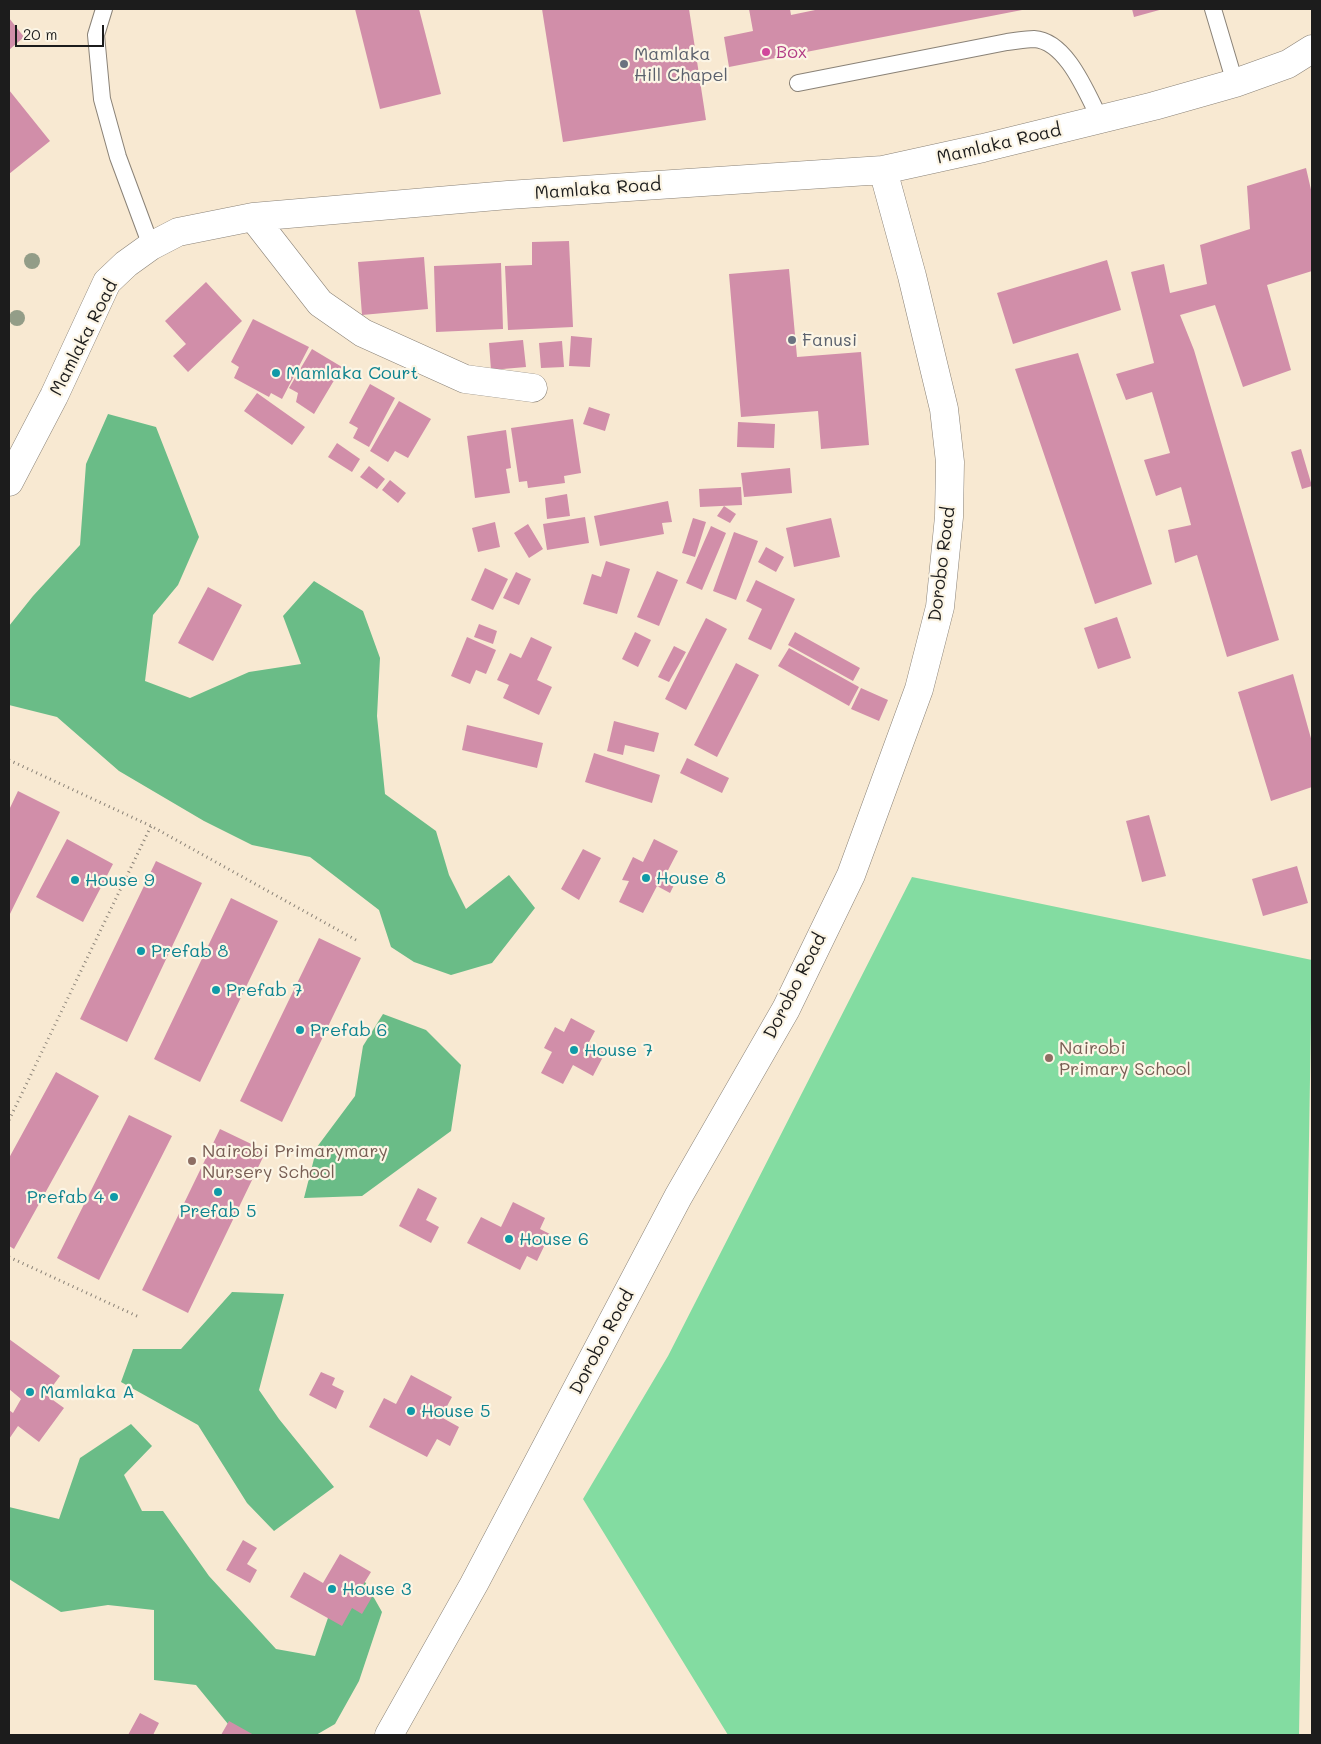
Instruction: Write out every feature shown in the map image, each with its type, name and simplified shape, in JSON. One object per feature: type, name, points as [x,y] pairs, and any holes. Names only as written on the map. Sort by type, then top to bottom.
[{"type":"street","name":"Mamlaka Road","points":[[9,482],[54,396],[107,282],[126,264],[152,246],[178,232],[253,217],[508,195],[883,170],[983,148],[1235,83],[1288,64],[1312,50]]},
{"type":"street","name":"Dorobo Road","points":[[389,1735],[474,1584],[678,1198],[786,1009],[850,875],[919,689],[940,607],[949,517],[950,462],[944,409],[912,276],[883,170]]},
{"type":"street","points":[[253,217],[320,302],[363,334],[465,379],[533,388]]},
{"type":"lane","points":[[104,9],[96,36],[102,99],[118,157],[152,246]]},
{"type":"lane","points":[[1213,9],[1235,83]]},
{"type":"lane","points":[[798,83],[1008,42],[1035,39],[1053,46],[1069,62],[1100,119]]},
{"type":"path","points":[[9,760],[151,826],[356,940]]},
{"type":"path","points":[[9,1120],[151,826]]},
{"type":"path","points":[[9,1257],[139,1317]]},
{"type":"green space","points":[[108,414],[156,427],[199,537],[178,585],[153,615],[145,681],[190,698],[249,672],[301,664],[283,616],[314,581],[363,611],[380,658],[377,716],[385,794],[436,831],[449,875],[466,909],[509,875],[535,908],[492,963],[451,975],[414,962],[391,947],[379,910],[310,857],[252,845],[204,821],[119,771],[57,717],[9,705],[9,626],[33,596],[80,545],[86,464]]},
{"type":"green space","points":[[912,877],[1312,960],[1299,1735],[728,1735],[583,1499],[668,1356]]},
{"type":"green space","points":[[383,1014],[426,1030],[461,1065],[451,1131],[362,1196],[304,1198],[317,1147],[355,1096],[363,1046]]},
{"type":"green space","points":[[232,1292],[284,1294],[259,1390],[279,1419],[334,1487],[274,1531],[247,1503],[198,1425],[121,1382],[133,1349],[181,1349]]},
{"type":"green space","points":[[131,1424],[152,1446],[124,1475],[142,1511],[163,1511],[209,1576],[276,1649],[315,1656],[331,1609],[360,1573],[382,1612],[359,1681],[335,1724],[316,1735],[247,1735],[228,1724],[196,1685],[154,1680],[154,1610],[108,1605],[61,1612],[9,1579],[9,1507],[59,1519],[80,1458]]},
{"type":"building","points":[[355,9],[419,9],[441,94],[380,109]]},
{"type":"building","name":"Mamlaka Hill Chapel","points":[[542,9],[689,9],[706,120],[563,142]]},
{"type":"building","name":"Box","points":[[749,9],[790,9],[791,15],[820,9],[1022,10],[729,67],[724,37],[753,31]]},
{"type":"building","points":[[1132,9],[1163,9],[1134,17]]},
{"type":"building","points":[[9,18],[24,37],[9,50]]},
{"type":"building","points":[[9,90],[50,141],[9,174]]},
{"type":"building","points":[[1306,168],[1312,194],[1312,271],[1267,285],[1291,370],[1243,387],[1215,305],[1180,315],[1194,350],[1279,640],[1227,657],[1197,555],[1175,563],[1168,530],[1191,525],[1181,487],[1156,496],[1144,460],[1170,453],[1152,392],[1126,400],[1116,374],[1154,363],[1131,272],[1164,264],[1170,293],[1207,284],[1200,245],[1250,229],[1247,186]]},
{"type":"building","points":[[569,241],[573,327],[508,330],[505,266],[532,265],[532,242]]},
{"type":"building","points":[[424,257],[428,309],[362,315],[358,262]]},
{"type":"building","points":[[1107,260],[1121,310],[1013,344],[997,293]]},
{"type":"building","points":[[501,263],[503,329],[436,332],[434,266]]},
{"type":"building","points":[[789,269],[797,357],[861,352],[869,445],[821,449],[818,411],[741,417],[729,274]]},
{"type":"building","points":[[206,282],[242,321],[188,372],[173,356],[186,344],[165,321]]},
{"type":"building","points":[[253,319],[309,347],[282,399],[271,393],[269,397],[234,378],[239,367],[231,362]]},
{"type":"building","points":[[571,336],[592,338],[590,367],[569,366]]},
{"type":"building","points":[[523,340],[526,367],[491,370],[489,343]]},
{"type":"building","points":[[562,341],[564,367],[541,368],[539,343]]},
{"type":"building","points":[[312,349],[342,367],[314,414],[296,402],[298,393],[289,388]]},
{"type":"building","points":[[1078,353],[1152,584],[1095,604],[1015,369]]},
{"type":"building","points":[[370,384],[395,398],[369,447],[353,438],[358,428],[349,423]]},
{"type":"building","points":[[257,393],[305,427],[292,445],[244,411]]},
{"type":"building","points":[[399,401],[431,419],[408,458],[395,451],[388,462],[370,451]]},
{"type":"building","points":[[589,407],[610,414],[605,431],[583,424]]},
{"type":"building","points":[[573,419],[581,473],[564,476],[565,483],[528,488],[527,481],[519,482],[511,428]]},
{"type":"building","points":[[738,422],[775,424],[774,448],[737,447]]},
{"type":"building","points":[[506,430],[511,468],[506,469],[510,493],[475,498],[467,436]]},
{"type":"building","points":[[337,443],[360,459],[352,472],[328,457]]},
{"type":"building","points":[[1301,449],[1312,486],[1302,489],[1291,452]]},
{"type":"building","points":[[369,466],[385,479],[377,489],[360,477]]},
{"type":"building","points":[[790,468],[792,493],[744,497],[741,473]]},
{"type":"building","points":[[390,480],[406,493],[398,503],[382,490]]},
{"type":"building","points":[[741,487],[742,505],[700,507],[699,489]]},
{"type":"building","points":[[567,494],[570,516],[547,519],[545,498]]},
{"type":"building","points":[[668,501],[672,522],[662,523],[664,534],[600,546],[594,516]]},
{"type":"building","points":[[724,506],[736,514],[730,523],[717,516]]},
{"type":"building","points":[[585,517],[589,543],[547,550],[543,524]]},
{"type":"building","points":[[693,518],[706,522],[695,557],[682,553]]},
{"type":"building","points":[[831,518],[840,557],[794,567],[786,528]]},
{"type":"building","points":[[495,522],[500,547],[478,552],[472,528]]},
{"type":"building","points":[[528,524],[543,549],[529,558],[514,533]]},
{"type":"building","points":[[711,526],[726,533],[702,590],[686,583]]},
{"type":"building","points":[[734,532],[758,541],[736,600],[713,591]]},
{"type":"building","points":[[766,547],[784,557],[776,572],[758,562]]},
{"type":"building","points":[[606,561],[630,569],[617,614],[583,604],[592,574],[601,577]]},
{"type":"building","points":[[485,568],[508,579],[493,610],[471,600]]},
{"type":"building","points":[[657,571],[678,580],[659,626],[637,617]]},
{"type":"building","points":[[516,572],[531,579],[519,605],[503,598]]},
{"type":"building","points":[[756,580],[795,599],[771,650],[748,639],[762,609],[746,601]]},
{"type":"building","points":[[208,587],[242,605],[213,661],[178,643]]},
{"type":"building","points":[[1117,617],[1131,658],[1098,669],[1084,628]]},
{"type":"building","points":[[706,618],[727,629],[686,710],[665,699]]},
{"type":"building","points":[[479,624],[497,631],[493,644],[474,637]]},
{"type":"building","points":[[635,632],[651,640],[638,667],[622,659]]},
{"type":"building","points":[[795,632],[860,668],[853,681],[788,645]]},
{"type":"building","points":[[467,637],[496,650],[486,674],[476,670],[470,684],[451,676]]},
{"type":"building","points":[[531,637],[552,647],[537,680],[552,687],[539,715],[503,698],[509,685],[497,680],[510,653],[521,658]]},
{"type":"building","points":[[674,646],[686,652],[669,682],[658,677]]},
{"type":"building","points":[[789,648],[859,687],[849,706],[778,666]]},
{"type":"building","points":[[736,663],[759,675],[717,757],[694,745]]},
{"type":"building","points":[[1293,674],[1312,742],[1312,787],[1271,801],[1238,692]]},
{"type":"building","points":[[861,688],[888,700],[879,721],[851,709]]},
{"type":"building","points":[[614,721],[659,733],[654,752],[625,745],[623,755],[607,751]]},
{"type":"building","points":[[467,725],[543,743],[537,768],[462,750]]},
{"type":"building","points":[[594,753],[660,775],[652,803],[585,782]]},
{"type":"building","points":[[687,758],[729,778],[722,793],[680,773]]},
{"type":"building","points":[[18,791],[60,812],[9,916],[9,810]]},
{"type":"building","points":[[1149,815],[1166,876],[1142,882],[1126,821]]},
{"type":"building","name":"House 9","points":[[67,839],[113,864],[83,922],[36,897]]},
{"type":"building","name":"House 8","points":[[654,839],[678,851],[665,876],[676,881],[670,893],[657,886],[643,913],[619,902],[629,881],[622,880],[633,857],[643,862]]},
{"type":"building","points":[[583,849],[601,858],[579,900],[561,889]]},
{"type":"building","name":"Prefab 8","points":[[156,861],[202,883],[127,1042],[80,1019]]},
{"type":"building","points":[[1297,866],[1308,903],[1263,916],[1252,879]]},
{"type":"building","name":"Prefab 7","points":[[231,898],[278,921],[200,1082],[154,1059]]},
{"type":"building","name":"Prefab 6","points":[[319,938],[361,958],[282,1122],[240,1101]]},
{"type":"building","name":"House 7","points":[[571,1018],[595,1031],[588,1044],[605,1053],[593,1076],[573,1065],[563,1084],[541,1073],[552,1052],[544,1048],[555,1027],[564,1032]]},
{"type":"building","points":[[56,1072],[99,1096],[14,1249],[9,1246],[9,1158]]},
{"type":"building","name":"Prefab 4","points":[[129,1115],[172,1136],[99,1280],[57,1258]]},
{"type":"building","name":"Prefab 5","points":[[220,1129],[266,1151],[188,1313],[142,1290]]},
{"type":"building","points":[[418,1188],[437,1198],[426,1220],[439,1227],[431,1243],[399,1226]]},
{"type":"building","name":"House 6","points":[[513,1202],[545,1218],[540,1229],[550,1234],[537,1261],[527,1256],[520,1270],[467,1243],[481,1217],[501,1227]]},
{"type":"building","name":"Mamlaka A","points":[[9,1339],[60,1376],[46,1395],[64,1408],[39,1442],[18,1426],[9,1439],[9,1410],[13,1413],[21,1399],[9,1389]]},
{"type":"building","points":[[321,1372],[335,1378],[332,1385],[344,1391],[336,1409],[309,1395]]},
{"type":"building","name":"House 5","points":[[411,1375],[452,1397],[441,1417],[459,1427],[450,1446],[437,1439],[427,1457],[369,1427],[384,1398],[396,1404]]},
{"type":"building","points":[[243,1540],[257,1548],[247,1564],[257,1570],[250,1583],[226,1570]]},
{"type":"building","name":"House 3","points":[[340,1554],[371,1572],[363,1585],[375,1592],[362,1614],[352,1608],[342,1626],[290,1597],[304,1572],[323,1583]]},
{"type":"building","points":[[140,1713],[159,1723],[153,1735],[128,1735]]},
{"type":"building","points":[[229,1721],[254,1735],[221,1735]]},
{"type":"place","name":"Box","points":[[766,52]]},
{"type":"place","name":"Mamlaka Hill Chapel","points":[[624,64]]},
{"type":"place","name":"Fanusi","points":[[792,340]]},
{"type":"place","name":"Mamlaka Court","points":[[276,373]]},
{"type":"place","name":"House 8","points":[[646,878]]},
{"type":"place","name":"House 9","points":[[75,880]]},
{"type":"place","name":"Prefab 8","points":[[141,951]]},
{"type":"place","name":"Prefab 7","points":[[216,990]]},
{"type":"place","name":"Prefab 6","points":[[300,1030]]},
{"type":"place","name":"House 7","points":[[574,1050]]},
{"type":"place","name":"Nairobi Primary School","points":[[1049,1058]]},
{"type":"place","name":"Nairobi Primarymary Nursery School","points":[[192,1161]]},
{"type":"place","name":"Prefab 5","points":[[218,1192]]},
{"type":"place","name":"Prefab 4","points":[[114,1197]]},
{"type":"place","name":"House 6","points":[[509,1239]]},
{"type":"place","name":"Mamlaka A","points":[[30,1392]]},
{"type":"place","name":"House 5","points":[[411,1411]]},
{"type":"place","name":"House 3","points":[[332,1589]]}]
